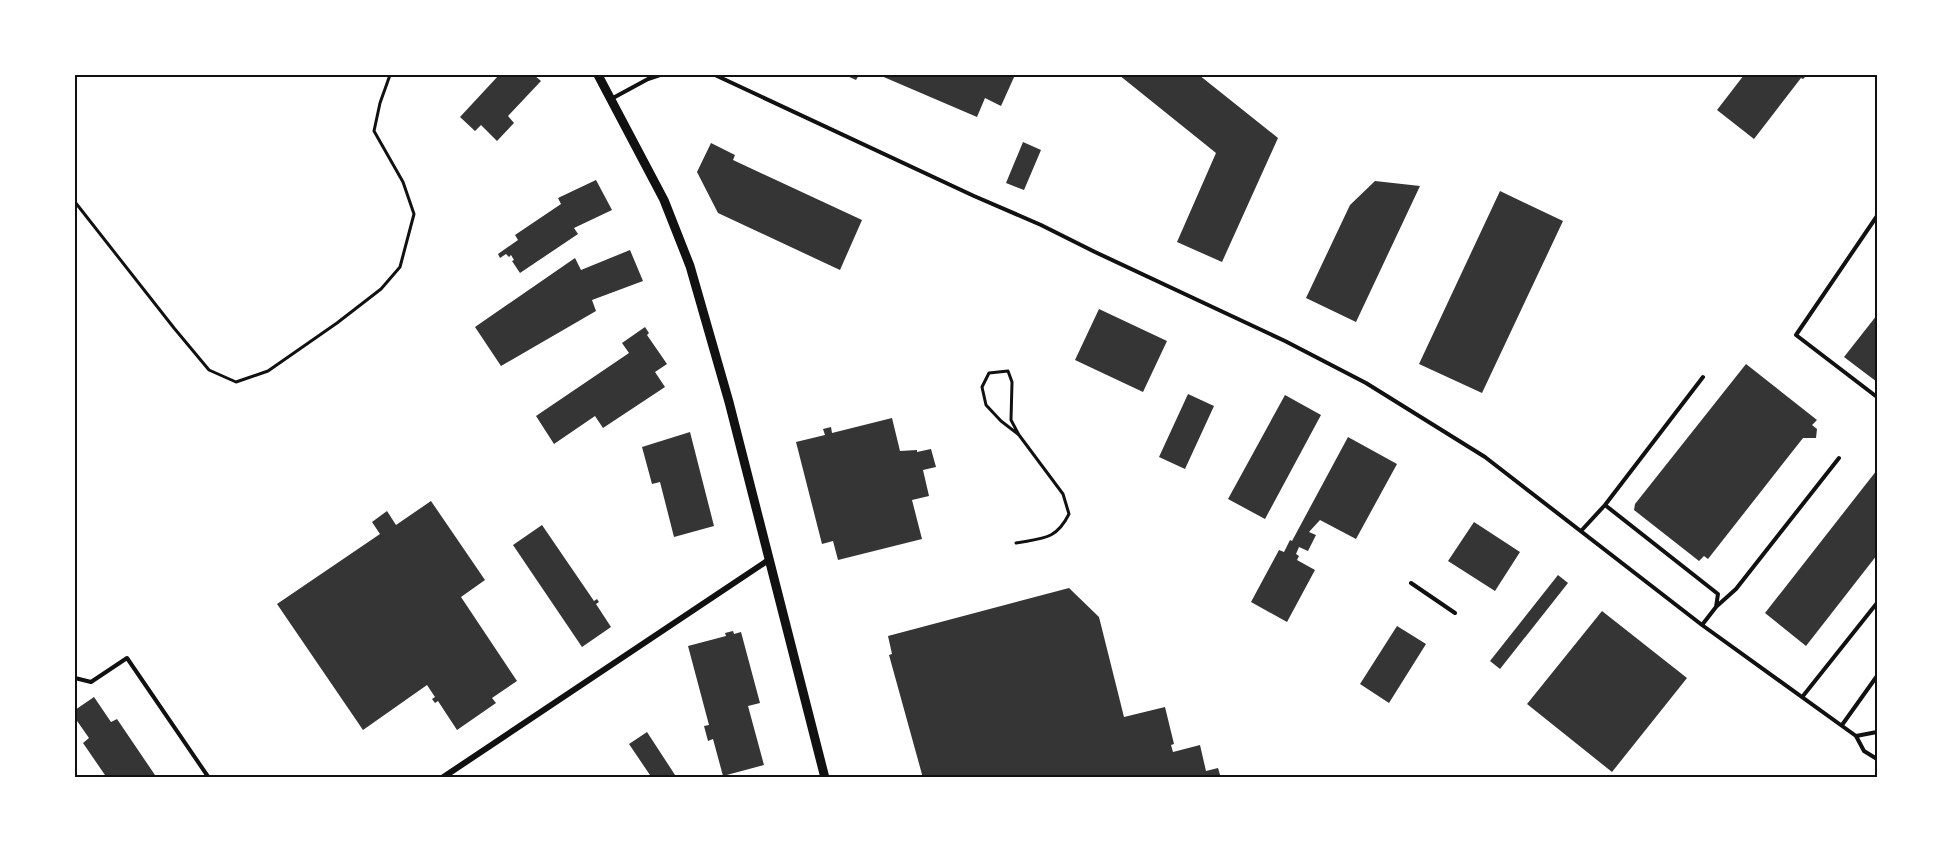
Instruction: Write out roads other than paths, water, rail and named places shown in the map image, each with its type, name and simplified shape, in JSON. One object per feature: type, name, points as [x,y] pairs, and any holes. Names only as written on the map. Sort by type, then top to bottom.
[{"type":"main road","points":[[598,75],[664,200],[690,266],[713,342],[825,778]]},
{"type":"street","points":[[442,778],[770,560]]},
{"type":"lane","points":[[611,99],[660,75]]},
{"type":"lane","points":[[715,75],[1041,225],[1266,332],[1366,383],[1485,457],[1702,625],[1842,725],[1856,736],[1864,751],[1877,759]]},
{"type":"lane","points":[[1877,216],[1796,335],[1877,397]]},
{"type":"lane","points":[[1581,531],[1605,506],[1703,377]]},
{"type":"lane","points":[[1702,625],[1716,607],[1736,589],[1839,458]]},
{"type":"lane","points":[[1605,506],[1718,594],[1716,607]]},
{"type":"lane","points":[[1411,583],[1455,613]]},
{"type":"lane","points":[[1803,696],[1877,603]]},
{"type":"lane","points":[[75,678],[91,682],[127,658],[209,778]]},
{"type":"lane","points":[[1842,725],[1877,676]]},
{"type":"lane","points":[[1856,736],[1877,732]]}]
